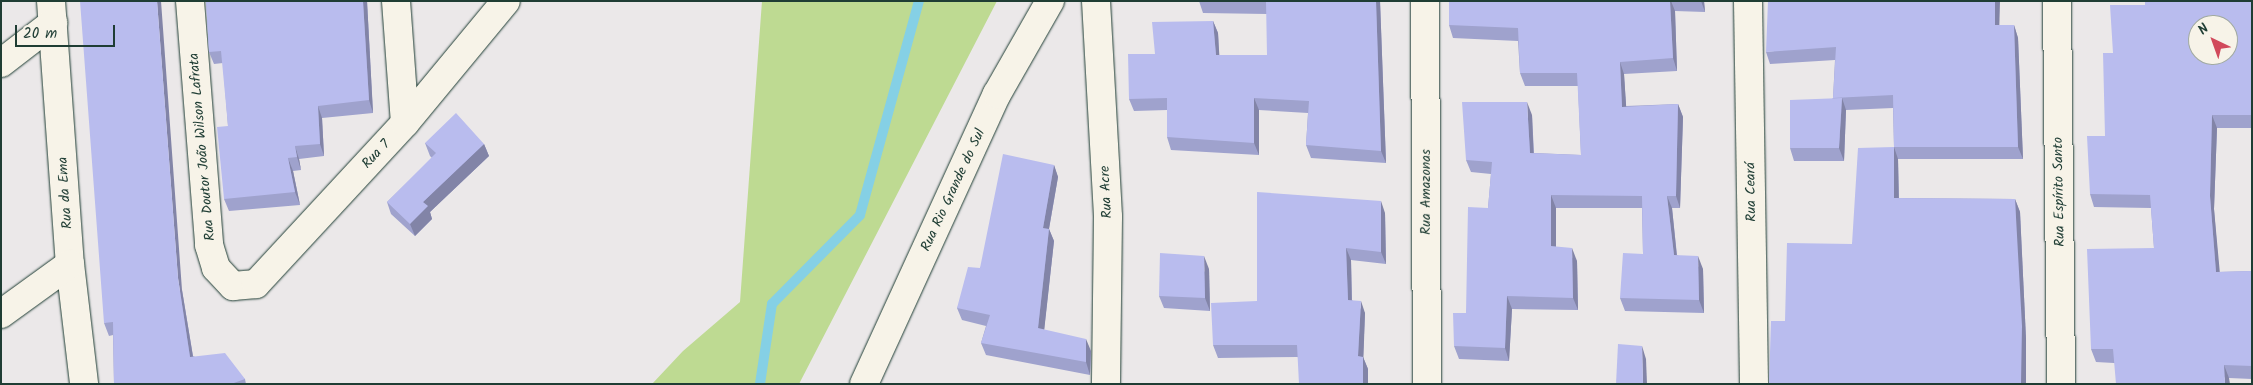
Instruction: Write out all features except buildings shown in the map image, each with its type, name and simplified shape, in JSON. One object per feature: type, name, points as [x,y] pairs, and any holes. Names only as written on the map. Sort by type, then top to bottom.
[{"type":"street","name":"Rua Doutor João Wilson Lafrata","points":[[190,1],[209,245],[216,268],[233,286]]},
{"type":"street","points":[[396,1],[405,123]]},
{"type":"street","name":"Rua 7","points":[[233,286],[256,284],[405,123],[506,1]]},
{"type":"street","name":"Rua Rio Grande do Sul","points":[[864,384],[997,94],[1050,1]]},
{"type":"street","name":"Rua Acre","points":[[1096,1],[1108,217],[1106,384]]},
{"type":"street","name":"Rua Amazonas","points":[[1425,1],[1427,384]]},
{"type":"street","name":"Rua Ceará","points":[[1748,1],[1754,384]]},
{"type":"street","name":"Rua Espírito Santo","points":[[2057,1],[2061,384]]},
{"type":"street","points":[[1,63],[52,12]]},
{"type":"street","name":"Rua da Ema","points":[[52,12],[70,264],[84,384]]},
{"type":"street","points":[[1,314],[70,264]]},
{"type":"green space","points":[[762,1],[997,1],[799,384],[652,384],[683,351],[740,302]]},
{"type":"waterway","points":[[760,384],[772,304],[860,215],[919,1]]}]
